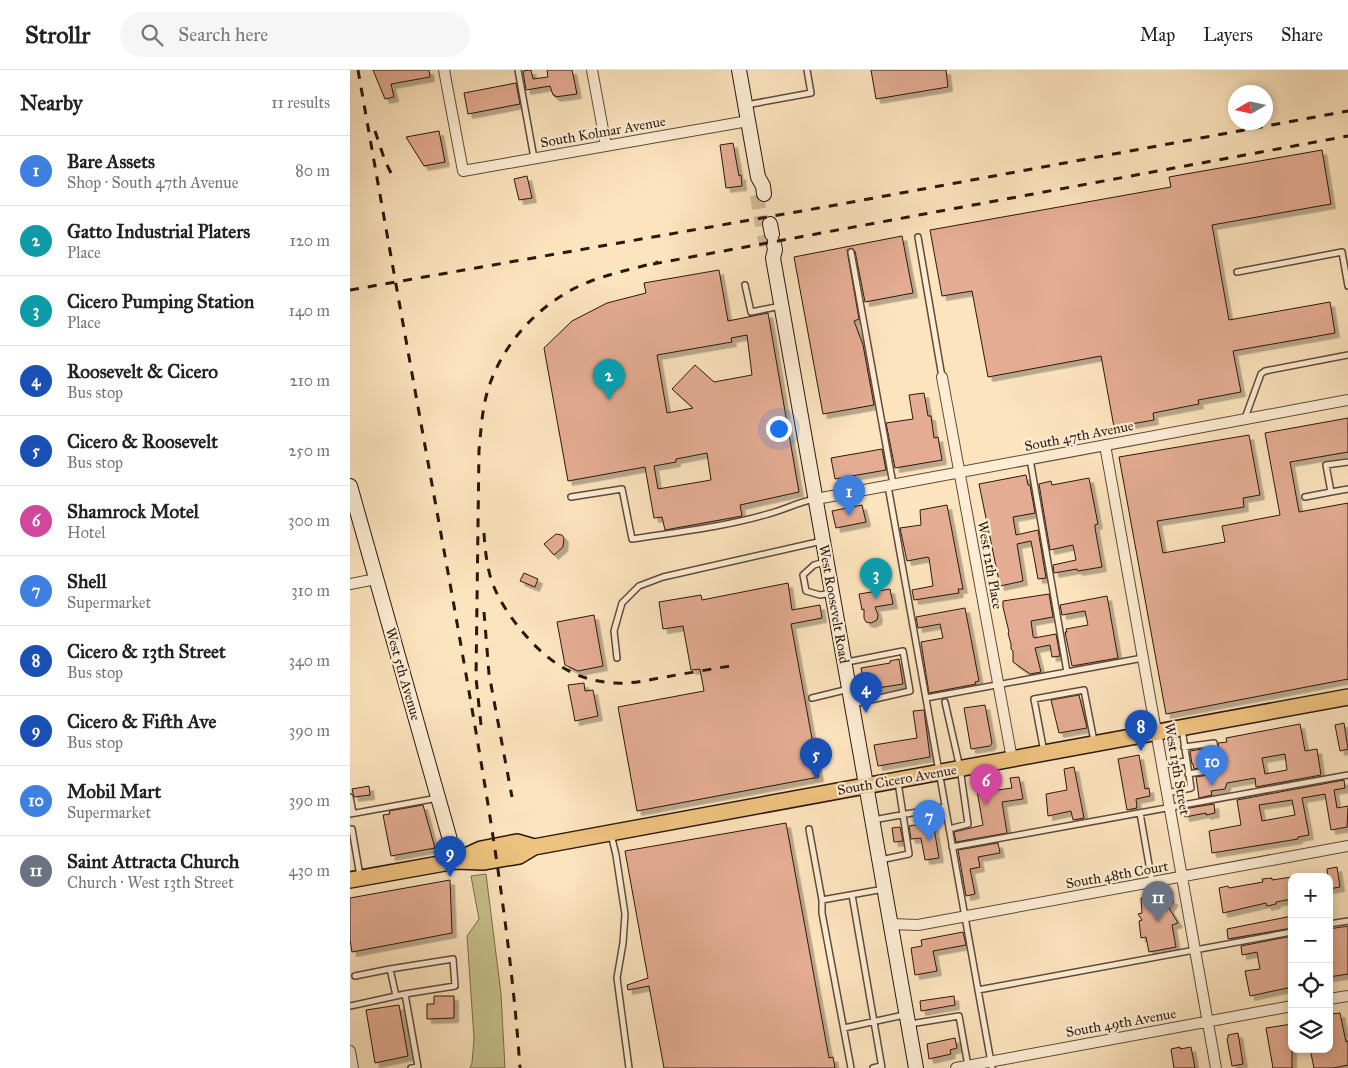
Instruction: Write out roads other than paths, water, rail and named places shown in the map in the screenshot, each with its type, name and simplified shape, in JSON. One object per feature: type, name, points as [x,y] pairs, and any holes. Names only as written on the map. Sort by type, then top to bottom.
[{"type":"main road","points":[[739,70],[758,177],[756,188],[761,194]]},
{"type":"main road","name":"West Roosevelt Road","points":[[769,238],[890,924],[908,1019],[920,1067]]},
{"type":"main road","name":"West 5th Avenue","points":[[350,486],[456,861]]},
{"type":"main road","name":"South Cicero Avenue","points":[[356,879],[456,861],[481,849],[517,842],[534,847],[1348,697]]},
{"type":"street","name":"South Kolmar Avenue","points":[[444,70],[462,171],[748,121]]},
{"type":"street","points":[[592,70],[606,146]]},
{"type":"street","name":"West 12th Place","points":[[942,377],[1012,759]]},
{"type":"street","name":"South 47th Avenue","points":[[816,499],[1348,400]]},
{"type":"street","name":"West 13th Street","points":[[1105,445],[1216,1068]]},
{"type":"street","points":[[350,584],[376,579]]},
{"type":"street","name":"South 48th Court","points":[[890,924],[918,925],[965,917],[1348,846]]},
{"type":"street","points":[[1333,998],[1348,996]]},
{"type":"street","name":"South 49th Avenue","points":[[956,1068],[991,1065],[1288,1007]]},
{"type":"street","points":[[350,1051],[353,1068]]},
{"type":"lane","points":[[518,70],[534,158]]},
{"type":"lane","points":[[745,105],[811,93],[807,70]]},
{"type":"lane","points":[[918,237],[942,377]]},
{"type":"lane","points":[[851,252],[926,698],[991,1065]]},
{"type":"lane","points":[[1237,272],[1345,252],[1348,286]]},
{"type":"lane","points":[[746,284],[750,312],[781,306]]},
{"type":"lane","points":[[1245,419],[1261,374],[1348,355]]},
{"type":"lane","points":[[1030,459],[1067,672]]},
{"type":"lane","points":[[1331,492],[1326,465],[1348,462]]},
{"type":"lane","points":[[571,498],[622,489],[632,539],[742,520],[769,514],[803,501],[816,499]]},
{"type":"lane","points":[[1305,497],[1348,489]]},
{"type":"lane","points":[[617,658],[614,631],[622,603],[639,586],[663,577],[823,540]]},
{"type":"lane","points":[[827,562],[814,565],[803,575],[806,591],[820,595],[832,593]]},
{"type":"lane","points":[[845,663],[903,651],[910,691],[852,704]]},
{"type":"lane","points":[[926,698],[1143,658]]},
{"type":"lane","points":[[812,698],[850,689]]},
{"type":"lane","points":[[1044,753],[1034,699],[1084,690],[1094,744]]},
{"type":"lane","points":[[945,702],[960,768],[968,824],[949,829]]},
{"type":"lane","points":[[1167,793],[1190,788],[1181,728]]},
{"type":"lane","points":[[1184,747],[1214,743],[1218,769],[1188,774]]},
{"type":"lane","points":[[1162,765],[1186,760]]},
{"type":"lane","points":[[952,847],[1348,775]]},
{"type":"lane","points":[[879,860],[910,854],[898,780]]},
{"type":"lane","points":[[350,797],[352,814],[438,798]]},
{"type":"lane","points":[[872,820],[945,807]]},
{"type":"lane","points":[[1140,813],[1152,882]]},
{"type":"lane","points":[[350,829],[352,829],[356,879]]},
{"type":"lane","points":[[809,829],[822,900],[822,913],[851,1068]]},
{"type":"lane","points":[[611,832],[625,914],[617,978],[629,1068]]},
{"type":"lane","points":[[822,900],[884,889]]},
{"type":"lane","points":[[852,895],[882,1067],[873,1068]]},
{"type":"lane","points":[[1333,923],[1348,921]]},
{"type":"lane","points":[[978,990],[1288,933]]},
{"type":"lane","points":[[350,1006],[454,986],[453,959],[355,976]]},
{"type":"lane","points":[[390,969],[396,996]]},
{"type":"lane","points":[[405,994],[418,1067],[411,1068]]},
{"type":"lane","points":[[844,1028],[874,1022],[959,1016],[968,1066]]},
{"type":"tunnel","points":[[757,195],[762,226]]},
{"type":"tunnel","points":[[764,235],[766,246]]},
{"type":"railway","points":[[358,70],[483,775],[509,950],[520,1068]]},
{"type":"railway","points":[[350,290],[836,205],[1348,111]]},
{"type":"railway","points":[[375,131],[385,161],[394,179]]},
{"type":"railway","points":[[653,264],[1348,136]]},
{"type":"railway","points":[[481,725],[476,678],[479,450],[487,393],[502,357],[513,340],[526,325],[556,299],[591,281],[658,262]]},
{"type":"railway","points":[[484,533],[490,576],[506,610],[537,648],[560,666],[585,678],[615,683],[628,683],[736,665]]},
{"type":"railway","points":[[484,612],[489,674],[512,797]]},
{"type":"place","name":"Gatto Industrial Platers","points":[[609,400]]},
{"type":"place","name":"Bare Assets","points":[[849,516]]},
{"type":"place","name":"Cicero Pumping Station","points":[[876,599]]},
{"type":"place","name":"Roosevelt & Cicero","points":[[866,713]]},
{"type":"place","name":"Cicero & 13th Street","points":[[1141,751]]},
{"type":"place","name":"Cicero & Roosevelt","points":[[816,779]]},
{"type":"place","name":"Mobil Mart","points":[[1212,786]]},
{"type":"place","name":"Shamrock Motel","points":[[986,805]]},
{"type":"place","name":"Shell","points":[[929,841]]},
{"type":"place","name":"Cicero & Fifth Ave","points":[[450,877]]},
{"type":"place","name":"Saint Attracta Church","points":[[1158,922]]}]
